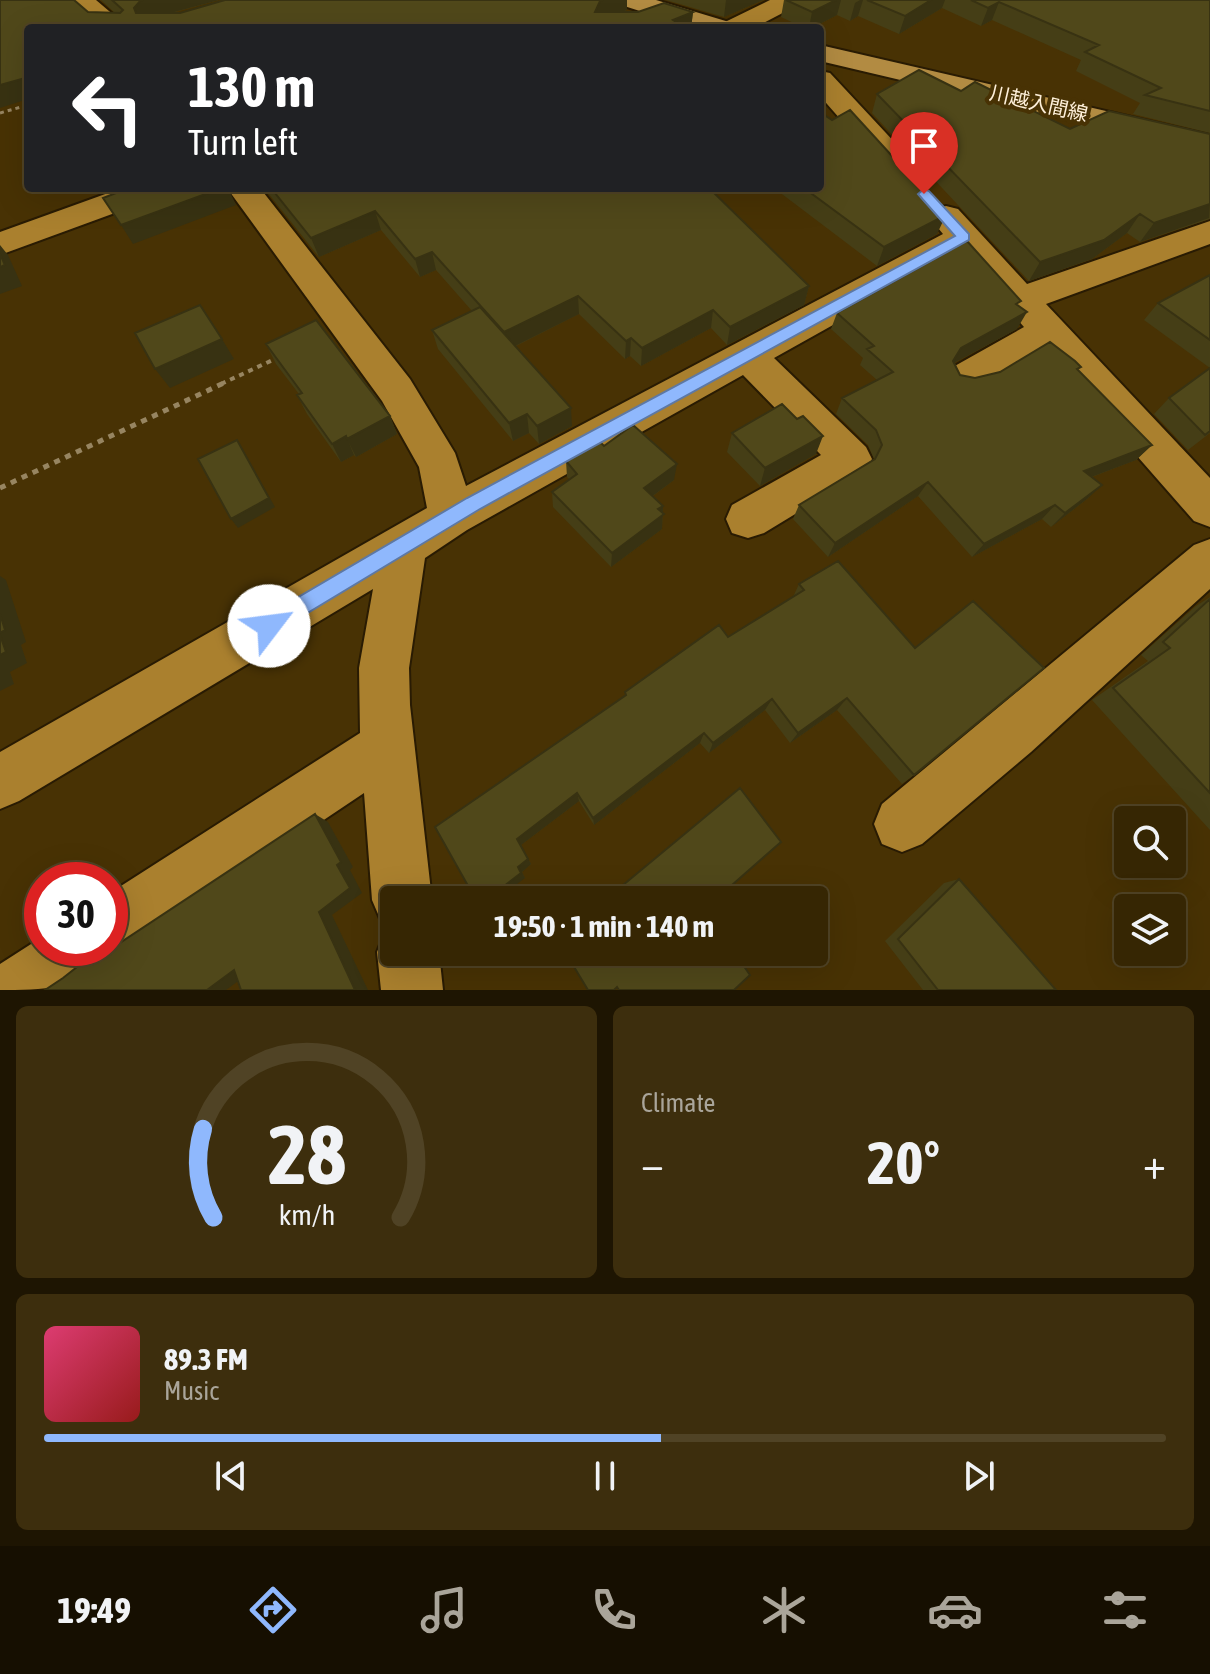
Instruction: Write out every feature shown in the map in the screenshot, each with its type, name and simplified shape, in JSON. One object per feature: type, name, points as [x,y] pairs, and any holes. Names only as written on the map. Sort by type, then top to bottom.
[{"type":"main road","points":[[659,10],[706,24]]},
{"type":"main road","name":"川越入間線","points":[[824,54],[1210,144]]},
{"type":"street","points":[[80,0],[111,24]]},
{"type":"street","points":[[742,24],[789,0]]},
{"type":"street","points":[[626,12],[659,10]]},
{"type":"street","points":[[824,83],[1210,508]]},
{"type":"street","points":[[0,244],[142,192]]},
{"type":"street","points":[[246,192],[396,390],[440,465],[451,516]]},
{"type":"street","points":[[1022,299],[1210,232]]},
{"type":"street","points":[[0,782],[451,516],[964,237]]},
{"type":"street","points":[[967,378],[1050,330]]},
{"type":"street","points":[[747,355],[851,459],[748,519]]},
{"type":"street","points":[[401,886],[384,668],[403,547]]},
{"type":"street","points":[[902,824],[1012,733],[1210,560]]},
{"type":"street","points":[[128,916],[389,745]]},
{"type":"street","points":[[16,990],[53,966]]},
{"type":"street","points":[[409,966],[412,990]]},
{"type":"path","points":[[0,113],[24,106]]},
{"type":"path","points":[[0,488],[347,325]]},
{"type":"building","points":[[0,0],[74,0],[88,12],[120,13],[123,10],[112,0],[143,0],[134,8],[136,13],[180,13],[225,0],[603,0],[595,12],[638,12],[664,3],[693,12],[673,20],[679,24],[24,24],[24,82],[22,79],[0,85]]},
{"type":"building","points":[[786,0],[836,0],[812,12]]},
{"type":"building","points":[[867,0],[931,0],[905,16]]},
{"type":"building","points":[[971,0],[1210,0],[1210,111],[1145,95],[1161,88],[1085,52],[1099,45],[999,2],[988,8]]},
{"type":"building","points":[[919,70],[961,91],[975,82],[1070,129],[1109,111],[1210,134],[1210,204],[1154,223],[1140,214],[1104,240],[1040,262],[877,94]]},
{"type":"building","points":[[850,110],[946,215],[884,247],[809,192],[824,192],[824,115],[832,120]]},
{"type":"building","points":[[119,192],[211,192],[121,225],[103,198]]},
{"type":"building","points":[[274,192],[713,192],[809,286],[730,327],[713,310],[642,348],[631,338],[626,341],[578,296],[504,332],[432,252],[415,259],[375,211],[311,238]]},
{"type":"building","points":[[967,241],[1021,301],[1016,304],[1027,312],[961,348],[953,361],[960,375],[975,378],[1000,372],[1050,342],[1081,367],[1077,369],[1152,445],[1084,471],[1102,485],[1065,513],[1055,505],[984,544],[928,482],[835,543],[799,505],[875,459],[882,445],[876,430],[842,398],[893,372],[867,349],[874,346],[837,313]]},
{"type":"building","points":[[1210,275],[1210,340],[1158,303]]},
{"type":"building","points":[[200,305],[222,339],[155,369],[135,333]]},
{"type":"building","points":[[480,307],[571,408],[537,426],[527,414],[509,423],[432,330]]},
{"type":"building","points":[[316,320],[390,416],[332,444],[297,395],[302,393],[266,344]]},
{"type":"building","points":[[1210,368],[1210,431],[1205,435],[1169,398]]},
{"type":"building","points":[[782,404],[797,419],[803,416],[823,436],[765,468],[732,433]]},
{"type":"building","points":[[633,425],[677,464],[644,488],[663,506],[658,509],[664,514],[612,553],[552,492],[577,474],[566,461],[600,442],[604,446]]},
{"type":"building","points":[[237,440],[269,498],[231,519],[198,459]]},
{"type":"building","points":[[838,561],[915,648],[973,601],[1044,668],[914,775],[847,698],[798,733],[772,699],[713,743],[704,733],[593,818],[577,793],[517,839],[528,859],[518,867],[521,873],[504,886],[468,886],[435,827],[626,695],[625,692],[719,625],[728,637],[804,590],[799,584]]},
{"type":"building","points":[[1210,599],[1210,793],[1113,688],[1170,648],[1163,642]]},
{"type":"building","points":[[0,614],[5,630],[0,633]]},
{"type":"building","points":[[0,635],[6,652],[0,655]]},
{"type":"building","points":[[740,788],[781,842],[731,886],[622,886]]},
{"type":"building","points":[[315,814],[341,862],[337,865],[350,888],[319,912],[355,990],[241,990],[234,970],[207,990],[45,990],[78,966],[128,966],[128,937]]},
{"type":"building","points":[[959,879],[1056,990],[938,990],[898,939]]},
{"type":"building","points":[[573,966],[744,966],[750,975],[734,990],[619,990],[617,987],[614,990],[588,990]]},
{"type":"route","points":[[269,626],[451,516],[964,237],[924,194]]}]
